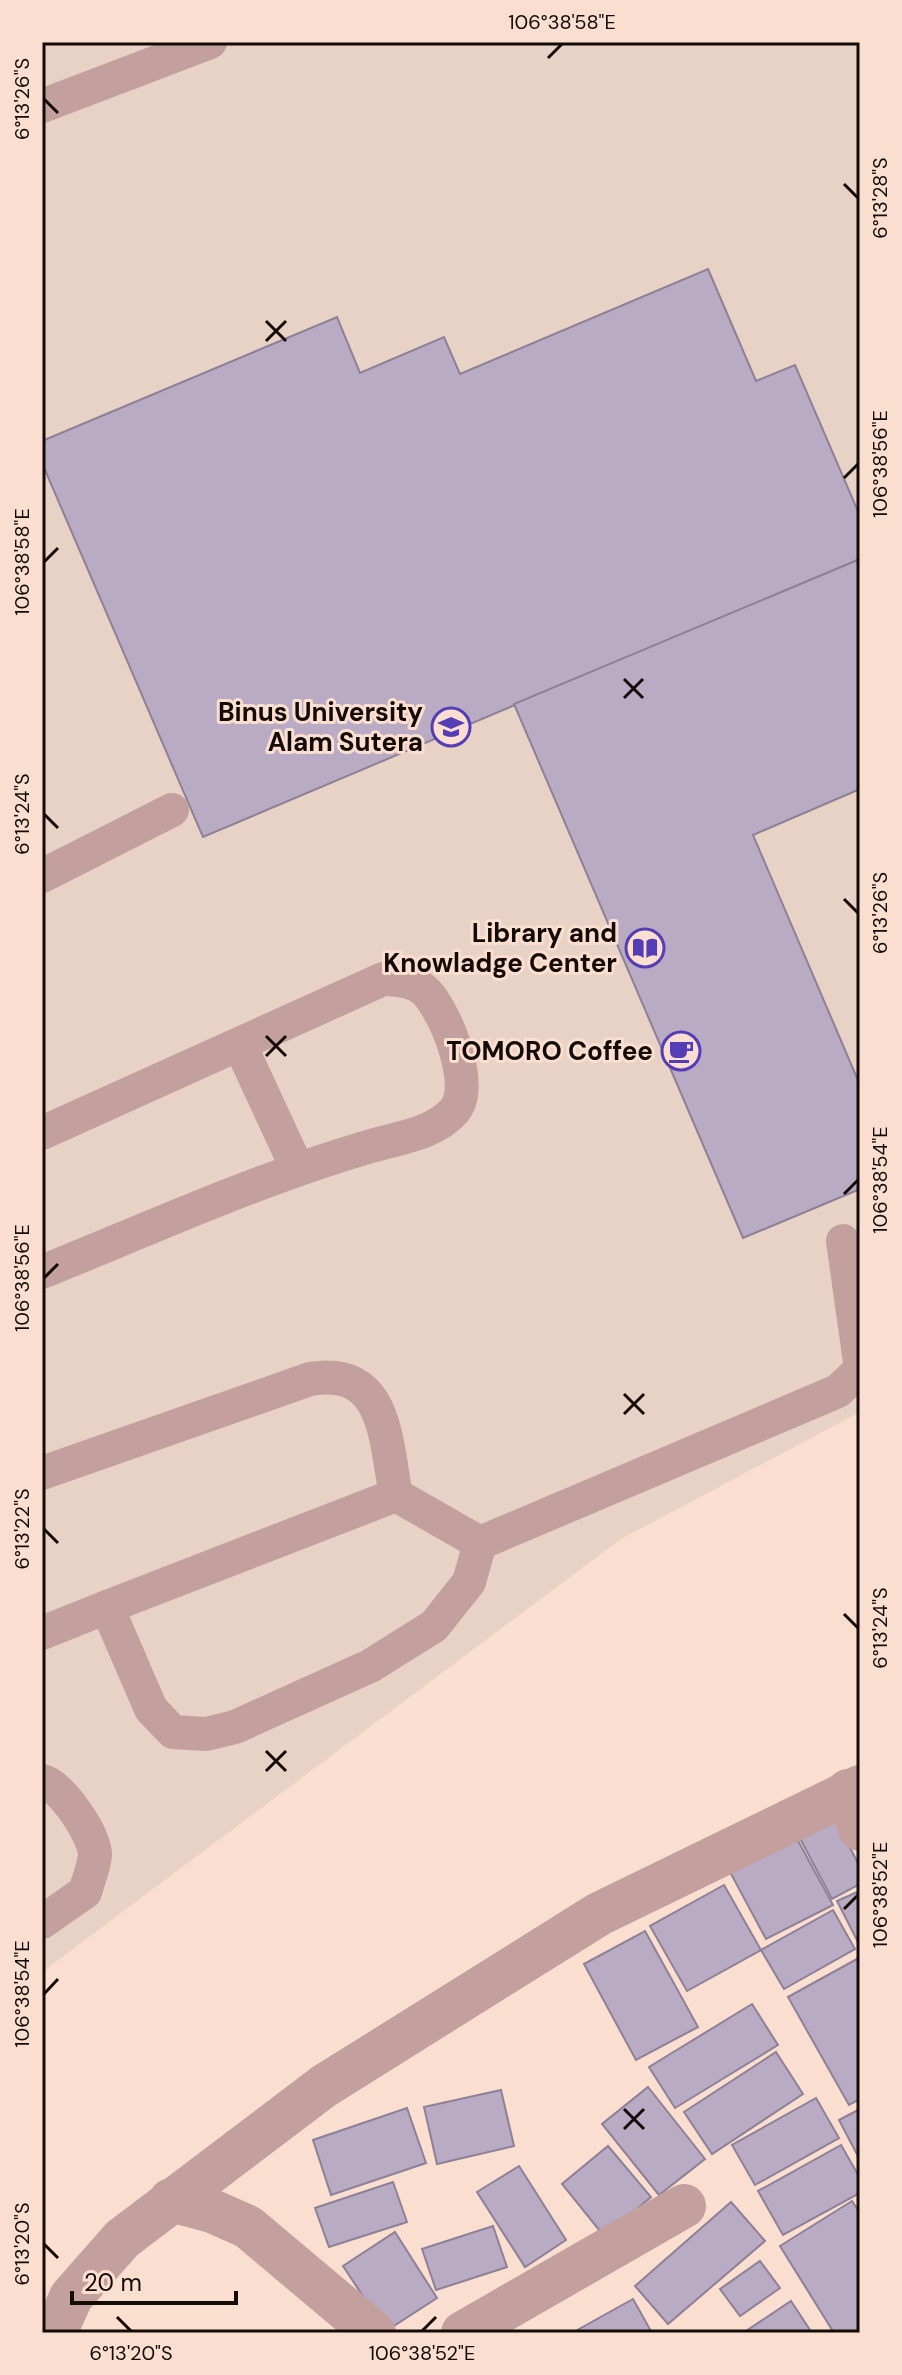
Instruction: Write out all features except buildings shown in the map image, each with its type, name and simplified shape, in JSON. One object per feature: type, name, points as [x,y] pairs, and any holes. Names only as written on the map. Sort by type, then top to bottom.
[{"type":"street","points":[[55,2333],[71,2297],[95,2266],[171,2200],[324,2086],[599,1914],[856,1803]]},
{"type":"street","points":[[171,2200],[212,2211],[248,2227],[374,2333]]},
{"type":"street","points":[[463,2333],[684,2206]]},
{"type":"lane","points":[[42,106],[210,42]]},
{"type":"lane","points":[[42,876],[172,810]]},
{"type":"lane","points":[[42,1133],[383,979],[409,980],[430,993],[451,1035],[461,1085],[456,1109],[435,1127],[297,1168],[42,1272]]},
{"type":"lane","points":[[240,1045],[297,1168]]},
{"type":"lane","points":[[843,1241],[860,1362]]},
{"type":"lane","points":[[480,1543],[838,1391],[860,1370]]},
{"type":"lane","points":[[43,1469],[310,1379],[333,1375],[349,1378],[366,1390],[381,1415],[396,1495],[480,1543]]},
{"type":"lane","points":[[42,1633],[396,1495]]},
{"type":"lane","points":[[107,1607],[151,1709],[173,1732],[206,1734],[235,1727],[370,1666],[434,1626],[469,1582],[480,1543]]},
{"type":"lane","points":[[42,1781],[51,1783],[75,1810],[95,1853],[85,1892],[42,1922]]},
{"type":"shaded area","name":"Binus University Alam Sutera","points":[[42,42],[860,42],[860,1412],[621,1539],[42,1972]]},
{"type":"place","name":"Binus University Alam Sutera","points":[[451,727]]},
{"type":"place","name":"Library and Knowladge Center","points":[[645,948]]},
{"type":"place","name":"TOMORO Coffee","points":[[681,1051]]}]
